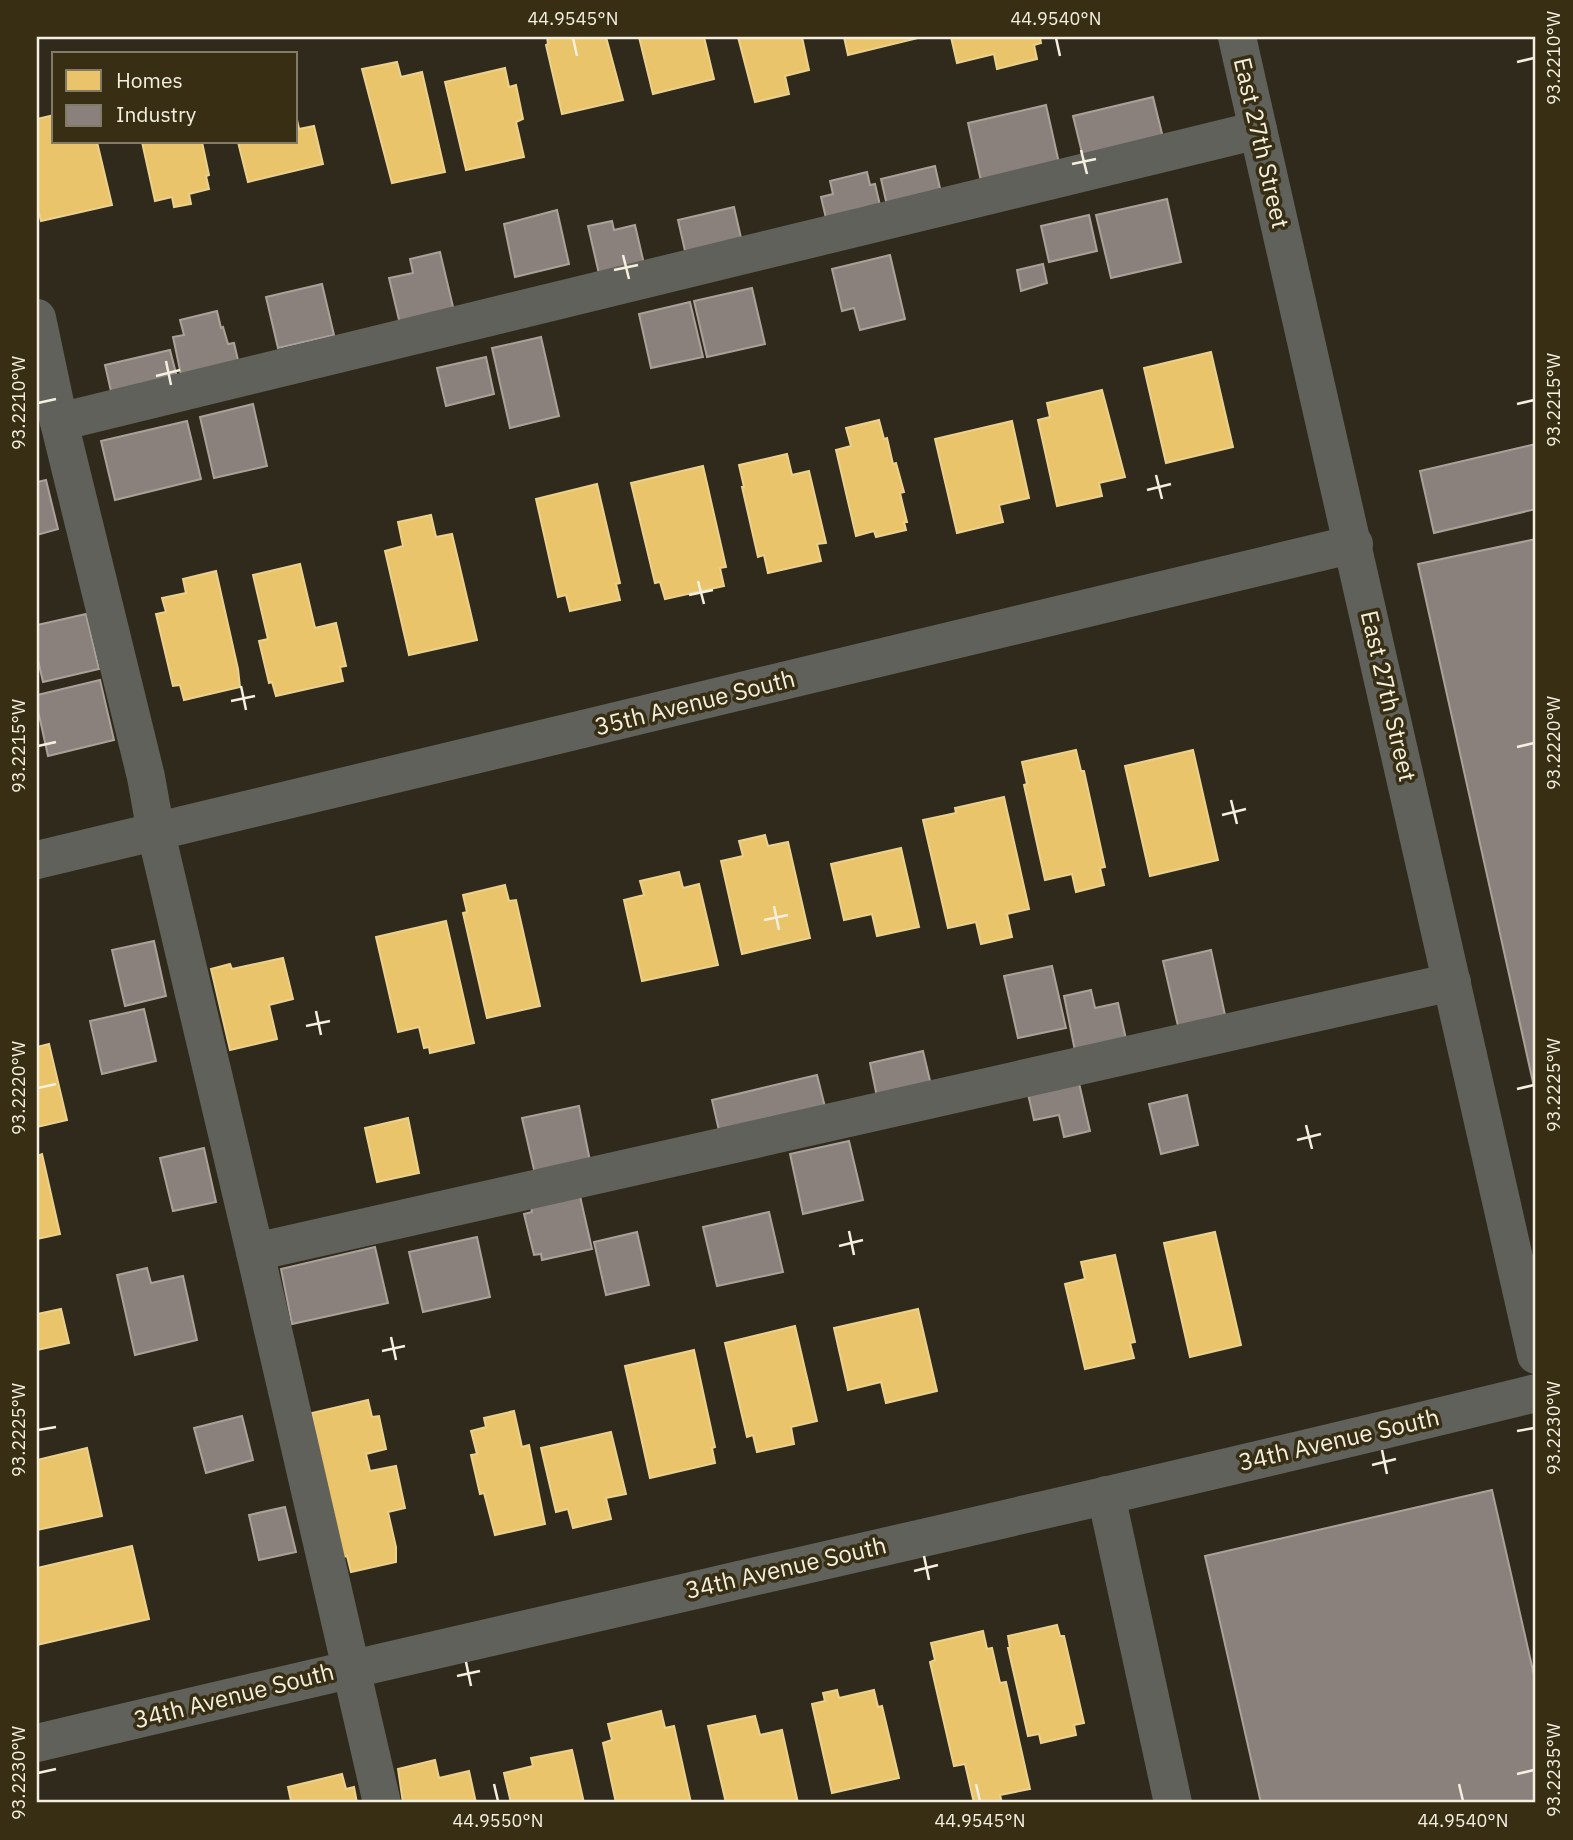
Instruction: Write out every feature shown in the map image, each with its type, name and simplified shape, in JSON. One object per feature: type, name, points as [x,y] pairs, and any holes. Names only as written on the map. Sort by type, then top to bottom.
[{"type":"street","name":"East 27th Street","points":[[1237,37],[1536,1355]]},
{"type":"street","points":[[59,422],[1258,130]]},
{"type":"street","points":[[37,318],[59,422],[146,777],[156,833],[256,1252],[382,1803]]},
{"type":"street","name":"35th Avenue South","points":[[37,860],[1354,544]]},
{"type":"street","points":[[256,1252],[1452,982]]},
{"type":"street","name":"34th Avenue South","points":[[37,1743],[1536,1393]]},
{"type":"street","points":[[1106,1495],[1174,1803]]},
{"type":"building: Homes","points":[[547,37],[606,37],[623,100],[562,114],[546,45]]},
{"type":"building: Homes","points":[[639,37],[704,37],[714,79],[653,94]]},
{"type":"building: Homes","points":[[738,37],[802,37],[809,70],[785,76],[789,94],[755,102]]},
{"type":"building: Homes","points":[[844,37],[922,37],[848,55]]},
{"type":"building: Homes","points":[[951,37],[1040,37],[1041,43],[1034,45],[1037,59],[997,69],[994,54],[957,63]]},
{"type":"building: Homes","points":[[397,62],[401,77],[422,72],[445,172],[392,183],[362,69]]},
{"type":"building: Homes","points":[[505,68],[509,87],[516,85],[523,119],[516,122],[524,157],[466,170],[445,82]]},
{"type":"building: Homes","points":[[52,115],[52,144],[97,144],[112,205],[41,221],[37,205],[37,119]]},
{"type":"building: Homes","points":[[298,124],[299,129],[314,126],[323,164],[248,182],[238,144],[298,144]]},
{"type":"building: Homes","points":[[142,144],[202,144],[209,189],[189,194],[191,204],[174,207],[172,197],[155,201]]},
{"type":"building: Homes","points":[[1211,352],[1233,447],[1166,463],[1144,368]]},
{"type":"building: Homes","points":[[1102,390],[1125,477],[1099,483],[1102,496],[1057,506],[1038,420],[1050,417],[1047,403]]},
{"type":"building: Homes","points":[[879,420],[904,492],[900,493],[907,522],[904,522],[906,530],[876,537],[874,531],[856,536],[836,450],[851,446],[846,428]]},
{"type":"building: Homes","points":[[1012,421],[1029,498],[999,505],[1003,522],[957,533],[935,439]]},
{"type":"building: Homes","points":[[787,454],[792,475],[809,471],[826,543],[817,544],[821,561],[768,573],[764,555],[758,557],[739,465]]},
{"type":"building: Homes","points":[[703,466],[726,567],[720,568],[724,586],[665,599],[660,582],[655,583],[631,483]]},
{"type":"building: Homes","points":[[597,484],[620,583],[616,584],[620,600],[570,611],[566,595],[558,597],[536,499]]},
{"type":"building: Homes","points":[[431,515],[436,537],[452,534],[477,640],[409,655],[385,551],[403,546],[398,522]]},
{"type":"building: Homes","points":[[300,564],[315,628],[336,623],[346,666],[340,667],[343,681],[276,696],[272,682],[269,683],[259,641],[268,639],[253,575]]},
{"type":"building: Homes","points":[[216,571],[240,687],[184,700],[180,685],[173,686],[156,614],[166,612],[162,598],[186,593],[183,579]]},
{"type":"building: Homes","points":[[1076,750],[1081,771],[1084,771],[1105,867],[1100,868],[1104,885],[1076,892],[1072,874],[1045,880],[1024,785],[1027,784],[1022,762]]},
{"type":"building: Homes","points":[[1193,750],[1218,860],[1150,876],[1125,766]]},
{"type":"building: Homes","points":[[1004,797],[1029,909],[1007,914],[1012,937],[981,944],[976,922],[948,928],[923,820],[956,813],[955,808]]},
{"type":"building: Homes","points":[[765,835],[768,846],[788,842],[810,938],[742,954],[721,861],[743,856],[739,841]]},
{"type":"building: Homes","points":[[901,848],[919,927],[877,936],[872,914],[844,920],[831,864]]},
{"type":"building: Homes","points":[[679,872],[683,888],[699,884],[718,965],[642,981],[624,900],[644,895],[640,881]]},
{"type":"building: Homes","points":[[505,885],[509,901],[516,900],[540,1006],[487,1018],[463,913],[467,912],[463,895]]},
{"type":"building: Homes","points":[[446,921],[474,1043],[430,1053],[429,1047],[424,1048],[419,1027],[398,1032],[376,937]]},
{"type":"building: Homes","points":[[283,958],[293,999],[269,1005],[277,1039],[230,1050],[211,969],[230,964],[232,969]]},
{"type":"building: Homes","points":[[49,1044],[67,1120],[37,1127],[37,1047]]},
{"type":"building: Homes","points":[[408,1118],[419,1173],[377,1182],[365,1128]]},
{"type":"building: Homes","points":[[42,1154],[60,1234],[37,1239],[37,1156]]},
{"type":"building: Homes","points":[[1215,1232],[1241,1345],[1190,1357],[1164,1243]]},
{"type":"building: Homes","points":[[1115,1255],[1135,1342],[1130,1343],[1134,1358],[1085,1369],[1065,1284],[1085,1279],[1081,1262]]},
{"type":"building: Homes","points":[[61,1309],[69,1343],[37,1350],[37,1314]]},
{"type":"building: Homes","points":[[918,1309],[937,1391],[886,1403],[881,1382],[848,1390],[834,1328]]},
{"type":"building: Homes","points":[[795,1326],[817,1421],[791,1427],[794,1444],[757,1452],[753,1435],[747,1437],[725,1343]]},
{"type":"building: Homes","points":[[694,1350],[715,1447],[712,1448],[715,1463],[650,1478],[625,1366]]},
{"type":"building: Homes","points":[[368,1400],[372,1417],[379,1416],[386,1449],[366,1454],[370,1471],[396,1466],[405,1508],[388,1512],[396,1547],[396,1562],[351,1572],[347,1556],[343,1557],[324,1482],[312,1413]]},
{"type":"building: Homes","points":[[514,1411],[522,1447],[529,1445],[545,1524],[495,1535],[484,1493],[480,1494],[471,1455],[477,1454],[471,1431],[486,1427],[484,1418]]},
{"type":"building: Homes","points":[[611,1432],[626,1494],[606,1498],[611,1519],[573,1528],[568,1509],[556,1512],[541,1448]]},
{"type":"building: Homes","points":[[87,1448],[102,1516],[37,1530],[37,1460]]},
{"type":"building: Homes","points":[[132,1546],[149,1619],[37,1645],[37,1568]]},
{"type":"building: Homes","points":[[1057,1625],[1060,1636],[1064,1636],[1084,1723],[1074,1725],[1076,1735],[1041,1743],[1039,1734],[1028,1736],[1008,1648],[1008,1636]]},
{"type":"building: Homes","points":[[983,1631],[987,1649],[992,1648],[1000,1683],[1006,1682],[1030,1789],[1000,1795],[1002,1803],[974,1803],[965,1764],[954,1766],[930,1662],[935,1660],[931,1643]]},
{"type":"building: Homes","points":[[837,1690],[839,1698],[874,1690],[878,1707],[882,1706],[899,1778],[832,1793],[812,1704],[825,1701],[823,1693]]},
{"type":"building: Homes","points":[[661,1711],[665,1728],[674,1726],[691,1803],[616,1803],[603,1743],[612,1740],[608,1724]]},
{"type":"building: Homes","points":[[755,1716],[760,1735],[782,1730],[798,1803],[726,1803],[708,1726]]},
{"type":"building: Homes","points":[[572,1750],[584,1803],[511,1803],[504,1773],[533,1766],[531,1758]]},
{"type":"building: Homes","points":[[435,1760],[439,1778],[469,1771],[476,1803],[403,1803],[398,1769]]},
{"type":"building: Homes","points":[[342,1774],[346,1789],[354,1787],[357,1803],[283,1803],[291,1801],[288,1787]]},
{"type":"building: Industry","points":[[1153,97],[1166,150],[1086,169],[1073,116]]},
{"type":"building: Industry","points":[[1046,105],[1059,163],[981,181],[968,123]]},
{"type":"building: Industry","points":[[935,166],[944,206],[890,219],[881,179]]},
{"type":"building: Industry","points":[[867,172],[870,185],[875,184],[883,218],[829,231],[821,197],[833,194],[830,181]]},
{"type":"building: Industry","points":[[1167,199],[1181,262],[1111,278],[1096,215]]},
{"type":"building: Industry","points":[[734,207],[744,251],[688,264],[678,220]]},
{"type":"building: Industry","points":[[557,210],[569,264],[515,277],[504,224]]},
{"type":"building: Industry","points":[[1089,215],[1097,251],[1049,262],[1041,226]]},
{"type":"building: Industry","points":[[612,221],[614,230],[635,225],[644,264],[599,274],[588,226]]},
{"type":"building: Industry","points":[[440,252],[454,311],[400,324],[389,278],[413,273],[410,259]]},
{"type":"building: Industry","points":[[890,255],[905,319],[860,330],[854,308],[842,311],[832,269]]},
{"type":"building: Industry","points":[[1043,264],[1047,283],[1021,291],[1017,270]]},
{"type":"building: Industry","points":[[322,284],[334,335],[278,348],[266,297]]},
{"type":"building: Industry","points":[[752,288],[765,344],[707,357],[694,301]]},
{"type":"building: Industry","points":[[690,302],[703,357],[651,368],[639,314]]},
{"type":"building: Industry","points":[[217,311],[228,344],[234,343],[241,373],[183,384],[173,337],[184,335],[180,320]]},
{"type":"building: Industry","points":[[541,337],[559,416],[510,428],[492,348]]},
{"type":"building: Industry","points":[[170,350],[179,385],[113,400],[105,365]]},
{"type":"building: Industry","points":[[486,357],[494,394],[446,406],[437,368]]},
{"type":"building: Industry","points":[[253,404],[267,466],[214,478],[200,417]]},
{"type":"building: Industry","points":[[187,421],[201,479],[115,500],[101,441]]},
{"type":"building: Industry","points":[[1536,444],[1536,509],[1434,533],[1420,471]]},
{"type":"building: Industry","points":[[46,480],[58,529],[37,535],[37,482]]},
{"type":"building: Industry","points":[[1536,539],[1536,1096],[1418,564]]},
{"type":"building: Industry","points":[[86,614],[99,669],[43,682],[37,656],[37,625]]},
{"type":"building: Industry","points":[[100,680],[114,740],[48,756],[37,695]]},
{"type":"building: Industry","points":[[154,941],[166,996],[125,1006],[112,950]]},
{"type":"building: Industry","points":[[1211,950],[1225,1015],[1178,1026],[1163,961]]},
{"type":"building: Industry","points":[[1052,966],[1066,1028],[1018,1038],[1004,976]]},
{"type":"building: Industry","points":[[1091,990],[1095,1008],[1118,1003],[1126,1039],[1075,1051],[1064,996]]},
{"type":"building: Industry","points":[[144,1009],[156,1061],[102,1074],[90,1021]]},
{"type":"building: Industry","points":[[923,1051],[931,1085],[877,1097],[870,1063]]},
{"type":"building: Industry","points":[[817,1075],[826,1111],[720,1135],[712,1100]]},
{"type":"building: Industry","points":[[1079,1083],[1090,1131],[1064,1137],[1059,1115],[1034,1120],[1028,1094]]},
{"type":"building: Industry","points":[[1187,1095],[1198,1145],[1161,1154],[1149,1104]]},
{"type":"building: Industry","points":[[579,1106],[590,1161],[535,1174],[522,1118]]},
{"type":"building: Industry","points":[[849,1141],[863,1200],[803,1214],[790,1154]]},
{"type":"building: Industry","points":[[204,1148],[216,1202],[173,1211],[160,1158]]},
{"type":"building: Industry","points":[[580,1196],[592,1249],[542,1260],[541,1254],[534,1255],[524,1214],[532,1212],[531,1207]]},
{"type":"building: Industry","points":[[769,1212],[783,1272],[717,1286],[703,1227]]},
{"type":"building: Industry","points":[[637,1232],[649,1285],[606,1295],[594,1242]]},
{"type":"building: Industry","points":[[477,1237],[490,1297],[423,1312],[409,1252]]},
{"type":"building: Industry","points":[[375,1247],[388,1303],[292,1324],[281,1269]]},
{"type":"building: Industry","points":[[147,1268],[151,1283],[183,1276],[197,1340],[135,1355],[117,1275]]},
{"type":"building: Industry","points":[[242,1416],[253,1460],[206,1473],[194,1428]]},
{"type":"building: Industry","points":[[1492,1490],[1536,1684],[1536,1803],[1261,1803],[1205,1556]]},
{"type":"building: Industry","points":[[285,1507],[296,1552],[259,1560],[249,1515]]}]
